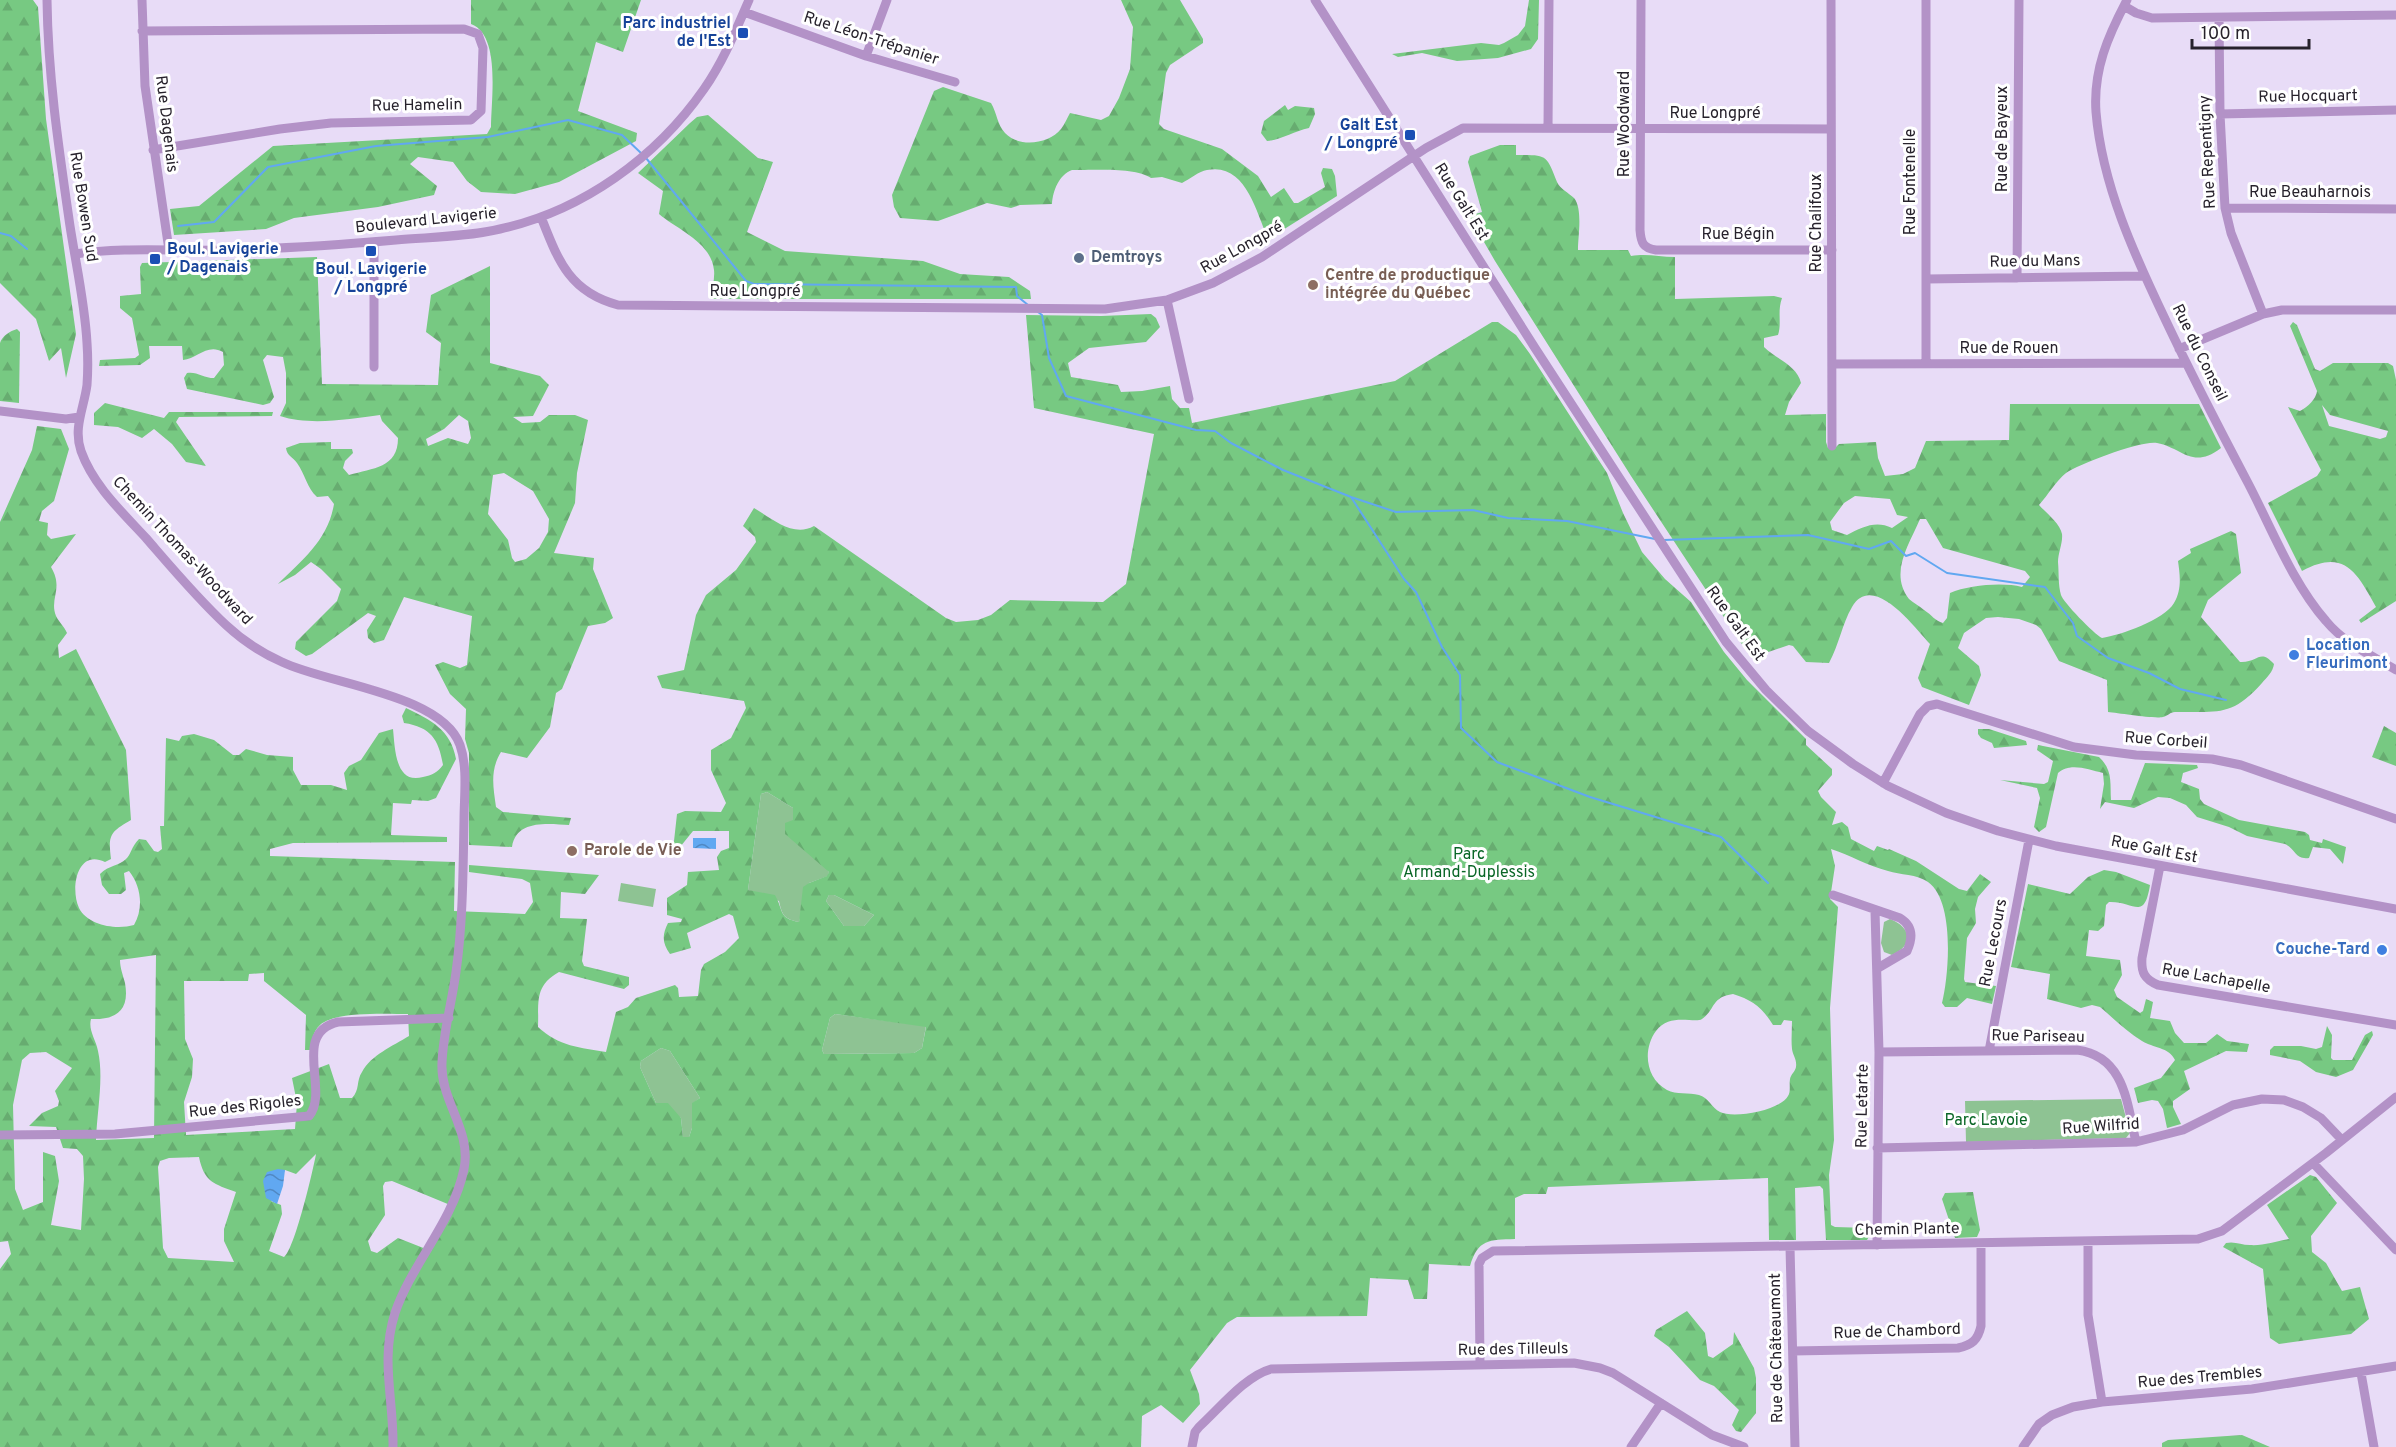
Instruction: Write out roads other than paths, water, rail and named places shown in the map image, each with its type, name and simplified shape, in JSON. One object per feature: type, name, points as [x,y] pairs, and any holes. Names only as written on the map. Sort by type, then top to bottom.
[{"type":"street","name":"Rue Bowen Sud","points":[[47,0],[47,45],[53,116],[87,344],[87,384],[79,417]]},
{"type":"street","name":"Rue Dagenais","points":[[142,0],[145,86],[169,250]]},
{"type":"street","name":"Boulevard Lavigerie","points":[[75,254],[281,248],[374,242],[480,233],[541,217],[611,181],[657,144],[681,119],[706,88],[729,46],[749,0]]},
{"type":"street","points":[[866,56],[887,0]]},
{"type":"street","name":"Rue Galt Est","points":[[1315,0],[1535,348],[1726,642],[1794,718],[1838,753],[1883,783],[1946,813],[2029,840],[2396,909]]},
{"type":"street","points":[[1548,128],[1549,0]]},
{"type":"street","name":"Rue Woodward","points":[[1641,0],[1640,230],[1644,247]]},
{"type":"street","name":"Rue Chalifoux","points":[[1831,0],[1832,446]]},
{"type":"street","name":"Rue Fontenelle","points":[[1926,0],[1926,364]]},
{"type":"street","name":"Rue de Bayeux","points":[[2017,278],[2019,0]]},
{"type":"street","points":[[2126,3],[2143,16],[2151,18],[2396,15]]},
{"type":"street","name":"Rue du Conseil","points":[[2126,3],[2101,56],[2096,83],[2096,112],[2101,146],[2114,195],[2144,276],[2285,556],[2314,606],[2337,633],[2363,652],[2396,670]]},
{"type":"street","name":"Rue Léon-Trépanier","points":[[744,12],[866,56],[955,82]]},
{"type":"street","name":"Rue Repentigny","points":[[2219,18],[2220,114],[2225,208],[2235,244],[2263,314]]},
{"type":"street","name":"Rue Hamelin","points":[[142,31],[464,29],[478,34],[483,48],[481,111],[471,120],[331,123],[153,150]]},
{"type":"street","name":"Rue Hocquart","points":[[2220,114],[2396,110]]},
{"type":"street","name":"Rue Longpré","points":[[541,217],[556,254],[569,276],[586,292],[618,305],[1105,309],[1167,300],[1214,283],[1262,257],[1447,135],[1463,128],[1831,129]]},
{"type":"street","name":"Rue Beauharnois","points":[[2225,208],[2396,209]]},
{"type":"street","points":[[374,242],[374,367]]},
{"type":"street","name":"Rue Bégin","points":[[1644,247],[1668,250],[1832,250]]},
{"type":"street","name":"Rue du Mans","points":[[1926,279],[2144,276]]},
{"type":"street","points":[[1167,300],[1189,399]]},
{"type":"street","points":[[2180,349],[2263,314],[2295,309],[2396,310]]},
{"type":"street","name":"Rue de Rouen","points":[[1832,364],[2186,363]]},
{"type":"street","points":[[0,411],[66,419],[79,417]]},
{"type":"street","name":"Chemin Thomas-Woodward","points":[[79,417],[78,434],[81,452],[99,485],[227,626],[254,647],[283,663],[315,676],[402,700],[441,720],[454,733],[463,757],[460,933],[442,1072],[464,1137],[465,1162],[453,1201],[411,1280],[394,1318],[386,1364],[393,1447]]},
{"type":"street","name":"Rue Corbeil","points":[[1883,783],[1920,714],[1932,705],[1942,704],[2074,747],[2136,755],[2212,759],[2241,765],[2396,819]]},
{"type":"street","name":"Rue Lecours","points":[[1989,1051],[2029,840]]},
{"type":"street","name":"Rue Lachapelle","points":[[2160,866],[2141,968],[2149,981],[2158,985],[2396,1025]]},
{"type":"street","points":[[1833,895],[1905,921],[1909,925],[1912,938],[1907,951],[1878,968]]},
{"type":"street","name":"Rue Letarte","points":[[1875,911],[1879,1052],[1877,1245]]},
{"type":"street","name":"Rue des Rigoles","points":[[0,1135],[115,1134],[302,1118],[309,1116],[314,1106],[314,1045],[315,1038],[323,1027],[338,1022],[449,1018]]},
{"type":"street","name":"Rue Pariseau","points":[[1879,1052],[2077,1050],[2092,1053],[2108,1063],[2121,1082],[2136,1142]]},
{"type":"street","name":"Chemin Plante","points":[[1480,1365],[1479,1264],[1487,1253],[1499,1250],[2198,1239],[2214,1235],[2396,1097]]},
{"type":"street","name":"Rue Wilfrid","points":[[1877,1148],[2136,1142],[2183,1130],[2233,1105],[2262,1099],[2284,1100],[2303,1107],[2321,1118],[2342,1140]]},
{"type":"street","points":[[2313,1162],[2396,1250]]},
{"type":"street","points":[[2088,1241],[2088,1315],[2102,1402]]},
{"type":"street","name":"Rue de Chambord","points":[[1792,1351],[1958,1348],[1970,1344],[1979,1335],[1981,1326],[1981,1244]]},
{"type":"street","name":"Rue de Châteaumont","points":[[1790,1247],[1796,1447]]},
{"type":"street","name":"Rue des Tilleuls","points":[[1192,1447],[1195,1432],[1199,1427],[1262,1371],[1298,1367],[1480,1365],[1585,1365],[1613,1373],[1712,1435],[1744,1447]]},
{"type":"street","name":"Rue des Trembles","points":[[2022,1447],[2039,1424],[2052,1415],[2073,1407],[2102,1402],[2252,1389],[2396,1366]]},
{"type":"street","points":[[2361,1373],[2374,1447]]},
{"type":"street","points":[[1631,1447],[1661,1403]]},
{"type":"water","points":[[693,838],[716,838],[716,849],[693,848]]},
{"type":"water","points":[[285,1170],[277,1204],[266,1198],[263,1181],[267,1172]]},
{"type":"waterway","points":[[178,226],[214,222],[268,167],[376,146],[488,137],[568,120],[622,135],[642,154]]},
{"type":"waterway","points":[[646,158],[746,281],[754,284],[1016,287],[1017,296],[1028,305]]},
{"type":"waterway","points":[[0,233],[11,236],[27,249]]},
{"type":"waterway","points":[[1038,312],[1042,315],[1049,358],[1066,396],[1196,430],[1215,431],[1231,443],[1283,470],[1396,512],[1473,510],[1508,518],[1567,521],[1655,539]]},
{"type":"waterway","points":[[1351,497],[1404,579],[1416,592],[1442,647],[1460,675],[1461,728],[1497,762],[1590,797],[1721,837],[1768,883]]},
{"type":"waterway","points":[[1664,540],[1808,535],[1869,549],[1891,541],[1906,556],[1915,553],[1947,573],[2045,587],[2073,623],[2077,636],[2108,658],[2149,673],[2180,689],[2226,700]]},
{"type":"place","name":"Parc industriel de l'Est","points":[[743,33]]},
{"type":"place","name":"Galt Est / Longpré","points":[[1410,135]]},
{"type":"place","name":"Boul. Lavigerie / Longpré","points":[[371,251]]},
{"type":"place","name":"Demtroys","points":[[1079,258]]},
{"type":"place","name":"Boul. Lavigerie / Dagenais","points":[[155,259]]},
{"type":"place","name":"Centre de productique intégrée du Québec","points":[[1313,285]]},
{"type":"place","name":"Location Fleurimont","points":[[2294,655]]},
{"type":"place","name":"Parole de Vie","points":[[572,851]]},
{"type":"place","name":"Couche-Tard","points":[[2382,950]]},
{"type":"park label","name":"Parc Armand-Duplessis","points":[[1469,864]]},
{"type":"park label","name":"Parc Lavoie","points":[[1986,1121]]}]
